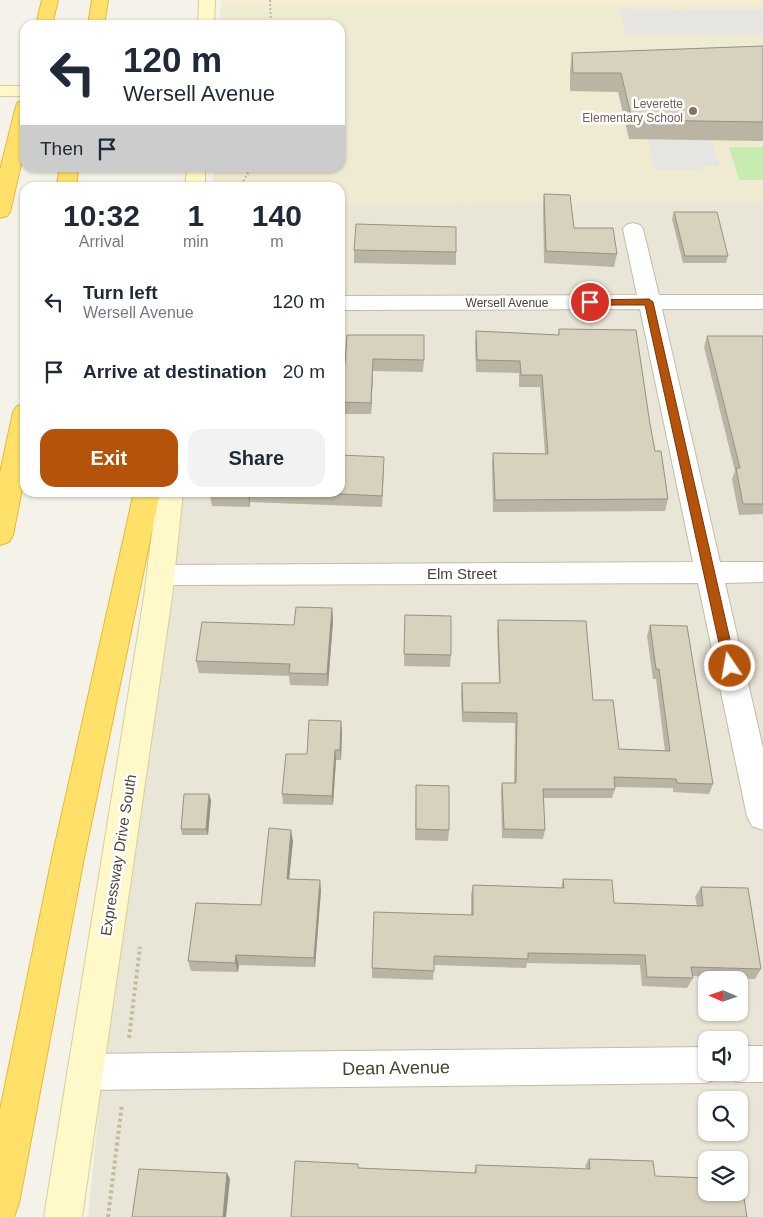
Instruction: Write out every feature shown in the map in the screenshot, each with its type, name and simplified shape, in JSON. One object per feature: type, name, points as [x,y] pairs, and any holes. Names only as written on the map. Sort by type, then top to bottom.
[{"type":"highway","points":[[45,20],[50,0]]},
{"type":"highway","points":[[97,20],[100,0]]},
{"type":"highway","points":[[0,212],[20,127]]},
{"type":"highway","points":[[0,535],[20,437]]},
{"type":"highway","points":[[0,1203],[68,858],[147,497]]},
{"type":"street","points":[[206,20],[207,0]]},
{"type":"street","points":[[0,91],[20,91]]},
{"type":"street","points":[[633,229],[763,816]]},
{"type":"street","name":"Wersell Avenue","points":[[345,303],[763,302]]},
{"type":"street","name":"Expressway Drive South","points":[[63,1217],[160,575],[169,497]]},
{"type":"street","name":"Elm Street","points":[[160,575],[763,572]]},
{"type":"street","points":[[748,1064],[763,1064]]},
{"type":"street","name":"Dean Avenue","points":[[86,1072],[698,1065]]},
{"type":"path","points":[[270,0],[271,20]]},
{"type":"shaded area","points":[[221,0],[763,0],[763,5],[221,5]]},
{"type":"shaded area","points":[[221,5],[763,5],[763,1217],[88,1217],[161,497],[345,497],[345,182],[213,182],[214,172],[345,172],[345,20],[220,20]]},
{"type":"shaded area","points":[[221,5],[763,5],[763,203],[345,204],[345,182],[213,182],[214,172],[345,172],[345,20],[220,20]]},
{"type":"shaded area","points":[[620,9],[763,10],[763,35],[626,35]]},
{"type":"shaded area","points":[[648,140],[711,140],[719,166],[700,166],[701,170],[654,170]]},
{"type":"green space","points":[[729,147],[763,147],[763,180],[739,180]]},
{"type":"building","name":"Leverette Elementary School","points":[[763,46],[763,122],[632,120],[621,73],[573,73],[572,53]]},
{"type":"building","points":[[544,194],[570,195],[574,228],[613,228],[617,254],[546,251]]},
{"type":"building","points":[[674,212],[717,212],[728,256],[685,256]]},
{"type":"building","points":[[356,224],[456,227],[456,252],[354,250]]},
{"type":"building","points":[[559,329],[636,330],[655,451],[661,451],[668,499],[495,500],[493,453],[548,454],[542,375],[521,375],[520,361],[477,360],[476,331],[559,335]]},
{"type":"building","points":[[347,335],[424,335],[424,360],[373,359],[371,403],[345,402]]},
{"type":"building","points":[[707,336],[763,336],[763,504],[743,504],[736,468],[740,468]]},
{"type":"building","points":[[345,455],[384,457],[382,496],[345,494]]},
{"type":"building","points":[[296,607],[332,608],[327,674],[289,673],[290,664],[196,661],[202,622],[294,625]]},
{"type":"building","points":[[405,615],[451,616],[451,655],[404,654]]},
{"type":"building","points":[[498,620],[586,621],[593,700],[613,700],[619,749],[670,751],[659,669],[656,669],[650,625],[687,626],[713,784],[677,783],[676,779],[614,777],[615,789],[543,789],[545,830],[504,829],[502,783],[516,783],[517,713],[463,712],[462,683],[500,683]]},
{"type":"building","points":[[309,720],[341,721],[340,750],[335,750],[332,796],[282,794],[286,754],[307,754]]},
{"type":"building","points":[[416,785],[449,786],[449,830],[416,829]]},
{"type":"building","points":[[184,794],[209,794],[206,829],[181,829]]},
{"type":"building","points":[[269,828],[291,830],[287,879],[320,880],[314,958],[236,955],[235,963],[188,961],[196,903],[261,905]]},
{"type":"building","points":[[563,879],[612,880],[614,903],[703,906],[701,887],[748,888],[761,969],[691,967],[693,978],[647,977],[645,955],[528,953],[528,959],[434,956],[434,971],[372,968],[374,912],[473,915],[473,885],[564,888]]},
{"type":"building","points":[[589,1159],[653,1161],[655,1176],[698,1178],[698,1201],[744,1201],[747,1217],[291,1217],[295,1161],[358,1164],[358,1168],[476,1173],[476,1165],[590,1169]]},
{"type":"building","points":[[139,1169],[227,1173],[223,1217],[132,1217]]},
{"type":"place","name":"Leverette Elementary School","points":[[693,111]]},
{"type":"route","points":[[590,302],[649,302],[730,666]]}]
